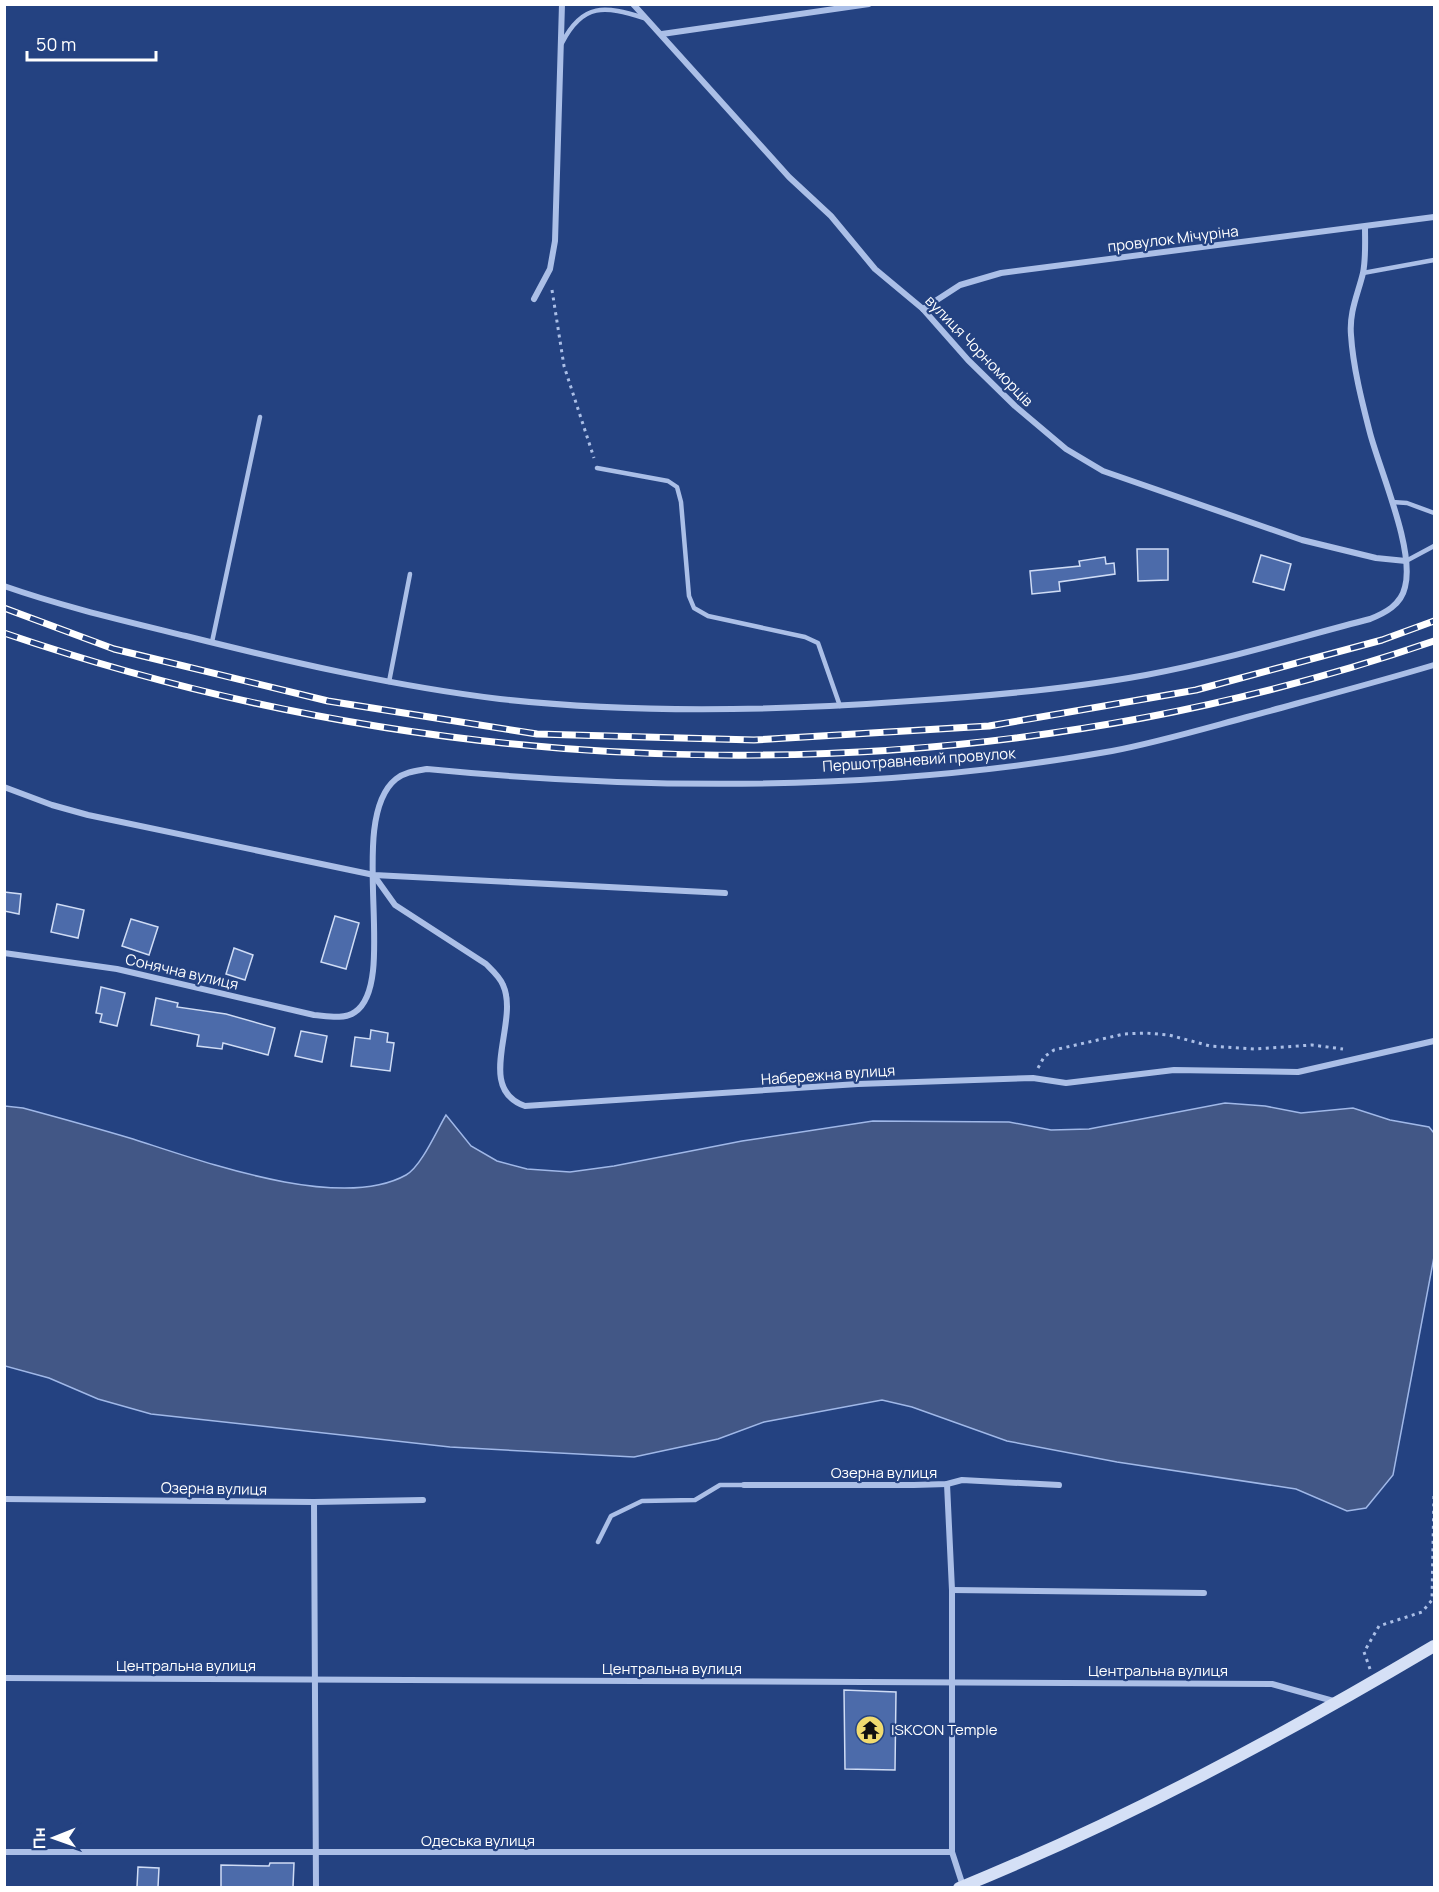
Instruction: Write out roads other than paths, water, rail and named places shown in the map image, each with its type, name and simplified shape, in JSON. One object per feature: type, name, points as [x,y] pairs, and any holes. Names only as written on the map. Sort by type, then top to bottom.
[{"type":"main road","points":[[961,1887],[1138,1808],[1337,1702],[1434,1646]]},
{"type":"street","points":[[534,299],[550,269],[558,206],[562,4]]},
{"type":"street","name":"вулиця Чорноморців","points":[[633,4],[789,177],[853,240],[875,269],[923,309],[968,360],[1015,406],[1083,460],[1179,500],[1302,540],[1376,558],[1406,561]]},
{"type":"street","points":[[662,34],[869,4]]},
{"type":"street","name":"провулок Мічуріна","points":[[923,309],[960,285],[1001,273],[1434,218]]},
{"type":"street","points":[[4,586],[46,601],[292,663],[389,682],[501,699],[610,706],[753,709],[840,706],[1072,687],[1149,674],[1254,649],[1385,614],[1405,590],[1406,561],[1392,502],[1370,434],[1351,337],[1353,302],[1363,273],[1365,227]]},
{"type":"street","name":"Першотравневий провулок","points":[[374,875],[373,848],[380,807],[386,791],[396,779],[411,771],[427,769],[592,782],[840,780],[1034,763],[1115,750],[1199,730],[1434,665]]},
{"type":"street","points":[[4,788],[88,815],[374,875],[725,893]]},
{"type":"street","name":"Сонячна вулиця","points":[[4,953],[117,969],[314,1015],[344,1016],[353,1013],[366,998],[369,987],[374,875]]},
{"type":"street","name":"Набережна вулиця","points":[[374,875],[394,905],[486,964],[500,981],[507,1001],[507,1017],[499,1077],[504,1092],[513,1102],[525,1106],[858,1084],[1033,1078],[1066,1083],[1174,1070],[1298,1072],[1434,1041]]},
{"type":"street","name":"Озерна вулиця","points":[[744,1485],[947,1484],[962,1480],[1059,1485]]},
{"type":"street","points":[[947,1484],[951,1590],[952,1852],[961,1887]]},
{"type":"street","name":"Озерна вулиця","points":[[4,1499],[314,1502],[423,1500]]},
{"type":"street","points":[[314,1502],[316,1887]]},
{"type":"street","points":[[951,1590],[1204,1593]]},
{"type":"street","name":"Центральна вулиця","points":[[4,1678],[1272,1684],[1337,1702]]},
{"type":"street","name":"Одеська вулиця","points":[[4,1852],[952,1852]]},
{"type":"lane","points":[[560,45],[577,19],[586,13],[612,9],[646,19]]},
{"type":"lane","points":[[1363,273],[1434,260]]},
{"type":"lane","points":[[212,642],[260,417]]},
{"type":"lane","points":[[597,468],[668,481],[677,487],[689,596],[694,608],[708,616],[805,637],[818,643],[840,706]]},
{"type":"lane","points":[[1392,502],[1407,503],[1434,513]]},
{"type":"lane","points":[[1406,561],[1434,546]]},
{"type":"lane","points":[[389,682],[410,574]]},
{"type":"lane","points":[[598,1542],[611,1516],[642,1501],[695,1500],[720,1485],[744,1485]]},
{"type":"water","points":[[1225,1103],[1265,1106],[1301,1113],[1353,1108],[1390,1120],[1429,1127],[1434,1133],[1434,1257],[1393,1475],[1366,1508],[1347,1511],[1296,1489],[1117,1462],[1007,1441],[912,1407],[882,1400],[764,1422],[718,1439],[634,1457],[450,1447],[151,1414],[98,1399],[49,1378],[5,1366],[5,1106],[23,1108],[133,1139],[232,1170],[309,1186],[345,1188],[378,1185],[412,1171],[446,1115],[471,1146],[497,1161],[527,1169],[570,1172],[614,1166],[742,1141],[873,1121],[1009,1122],[1051,1130],[1089,1129]]},
{"type":"railway","points":[[4,608],[114,649],[328,701],[537,734],[754,740],[989,726],[1196,690],[1382,640],[1434,621]]},
{"type":"railway","points":[[4,633],[179,685],[357,723],[537,746],[719,755],[900,749],[1081,728],[1259,692],[1434,641]]},
{"type":"place","name":"ISKCON Temple","points":[[870,1730]]}]
